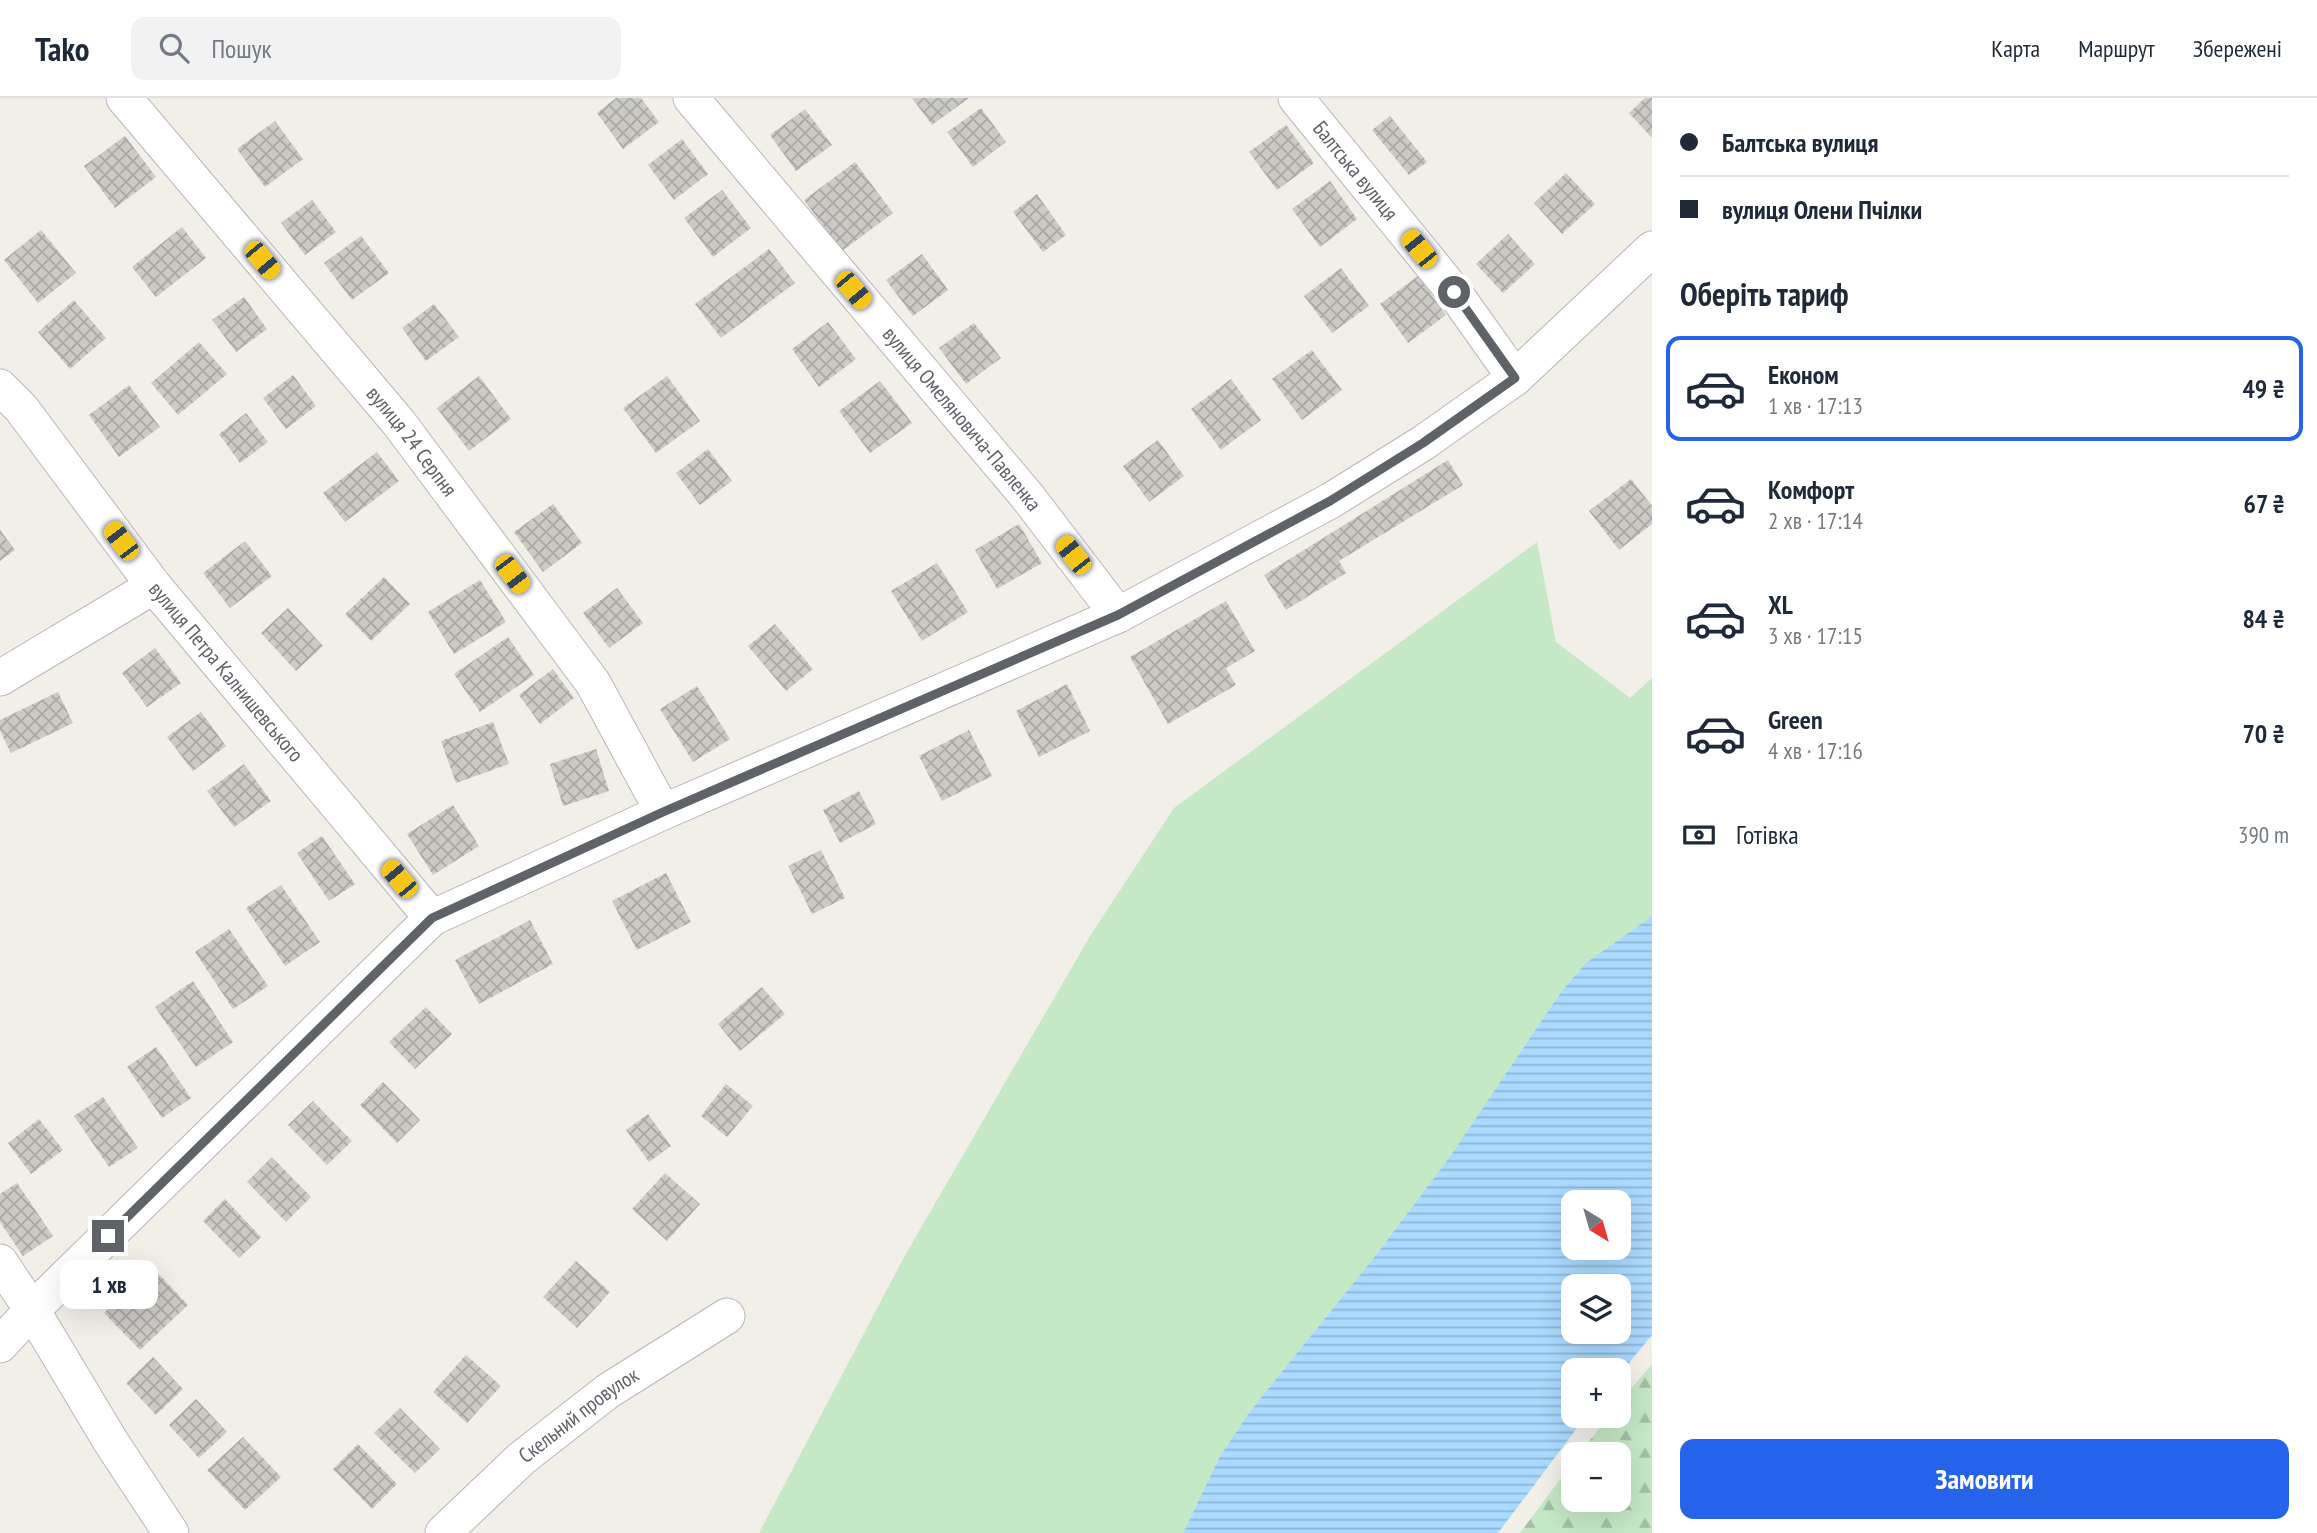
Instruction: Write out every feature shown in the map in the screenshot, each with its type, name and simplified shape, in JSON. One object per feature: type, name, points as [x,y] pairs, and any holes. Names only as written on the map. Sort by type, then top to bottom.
[{"type":"street","name":"вулиця 24 Серпня","points":[[124,98],[399,423],[593,683],[663,812]]},
{"type":"street","name":"вулиця Омеляновича-Павленка","points":[[691,98],[1027,496],[1118,615]]},
{"type":"street","name":"Балтська вулиця","points":[[1296,98],[1454,292],[1515,378]]},
{"type":"street","points":[[0,1345],[32,1310],[432,918],[663,812],[1118,615],[1330,501],[1423,443],[1515,378],[1652,249]]},
{"type":"street","name":"вулиця Петра Калнишевського","points":[[0,387],[21,408],[154,586],[432,918]]},
{"type":"street","points":[[0,678],[154,586]]},
{"type":"street","points":[[0,1262],[111,1442],[171,1533]]},
{"type":"street","name":"Скельний провулок","points":[[443,1533],[522,1458],[607,1391],[727,1317]]},
{"type":"green space","points":[[1537,542],[1556,642],[1630,698],[1652,678],[1652,916],[1586,963],[1561,992],[1449,1158],[1376,1255],[1251,1410],[1220,1456],[1183,1533],[759,1533],[903,1259],[1090,936],[1174,808]]},
{"type":"green space","points":[[1652,1364],[1652,1533],[1520,1533],[1561,1478],[1561,1512],[1631,1512],[1631,1442],[1588,1442],[1600,1428],[1631,1428],[1631,1389]]},
{"type":"water","points":[[1652,916],[1652,1335],[1631,1360],[1631,1358],[1561,1358],[1561,1428],[1577,1428],[1566,1442],[1561,1442],[1561,1449],[1498,1533],[1183,1533],[1220,1456],[1251,1410],[1376,1255],[1449,1158],[1561,992],[1586,963]]},
{"type":"building","points":[[616,98],[641,98],[659,122],[623,149],[597,113]]},
{"type":"building","points":[[912,98],[969,98],[932,125]]},
{"type":"building","points":[[1645,98],[1652,98],[1652,138],[1629,113]]},
{"type":"building","points":[[981,108],[1006,142],[973,167],[947,132]]},
{"type":"building","points":[[805,109],[832,145],[796,171],[770,135]]},
{"type":"building","points":[[1390,116],[1427,162],[1409,175],[1372,130]]},
{"type":"building","points":[[275,121],[303,159],[265,187],[237,149]]},
{"type":"building","points":[[1286,125],[1314,163],[1277,190],[1249,152]]},
{"type":"building","points":[[125,136],[156,177],[115,208],[84,166]]},
{"type":"building","points":[[682,139],[708,174],[674,200],[648,165]]},
{"type":"building","points":[[855,162],[893,213],[842,251],[804,200]]},
{"type":"building","points":[[1566,173],[1595,204],[1562,234],[1534,203]]},
{"type":"building","points":[[1330,181],[1357,219],[1320,247],[1292,209]]},
{"type":"building","points":[[722,190],[751,228],[713,257],[684,218]]},
{"type":"building","points":[[1037,194],[1066,235],[1043,252],[1013,212]]},
{"type":"building","points":[[312,200],[336,232],[305,255],[281,223]]},
{"type":"building","points":[[182,227],[206,258],[156,297],[132,267]]},
{"type":"building","points":[[41,230],[76,273],[38,303],[4,260]]},
{"type":"building","points":[[1508,234],[1535,264],[1503,293],[1476,264]]},
{"type":"building","points":[[361,236],[389,273],[352,300],[324,263]]},
{"type":"building","points":[[769,249],[795,283],[721,338],[695,304]]},
{"type":"building","points":[[922,254],[948,290],[913,316],[886,280]]},
{"type":"building","points":[[1341,268],[1369,306],[1332,333],[1304,296]]},
{"type":"building","points":[[1418,276],[1446,315],[1408,343],[1380,304]]},
{"type":"building","points":[[244,297],[267,329],[236,352],[212,320]]},
{"type":"building","points":[[74,300],[106,338],[70,369],[38,332]]},
{"type":"building","points":[[434,304],[459,337],[426,361],[402,328]]},
{"type":"building","points":[[828,322],[856,359],[819,387],[792,349]]},
{"type":"building","points":[[974,323],[1001,358],[966,384],[939,348]]},
{"type":"building","points":[[199,342],[227,374],[178,415],[151,383]]},
{"type":"building","points":[[1312,350],[1342,390],[1302,420],[1272,379]]},
{"type":"building","points":[[293,375],[316,406],[286,429],[263,398]]},
{"type":"building","points":[[479,376],[511,419],[469,451],[437,408]]},
{"type":"building","points":[[667,376],[700,421],[656,453],[623,408]]},
{"type":"building","points":[[1231,379],[1261,420],[1221,450],[1191,409]]},
{"type":"building","points":[[880,381],[912,423],[870,453],[839,411]]},
{"type":"building","points":[[129,385],[160,427],[119,457],[89,415]]},
{"type":"building","points":[[246,413],[268,442],[240,463],[219,434]]},
{"type":"building","points":[[1158,440],[1184,476],[1149,502],[1123,466]]},
{"type":"building","points":[[708,449],[732,481],[700,505],[676,473]]},
{"type":"building","points":[[377,452],[399,481],[345,522],[323,493]]},
{"type":"building","points":[[1448,460],[1463,485],[1339,561],[1346,573],[1286,610],[1264,575]]},
{"type":"building","points":[[1631,479],[1652,506],[1652,524],[1619,550],[1589,511]]},
{"type":"building","points":[[553,504],[582,543],[543,572],[514,532]]},
{"type":"building","points":[[1019,524],[1042,563],[997,589],[975,550]]},
{"type":"building","points":[[0,530],[15,550],[0,561]]},
{"type":"building","points":[[245,541],[272,576],[230,608],[203,573]]},
{"type":"building","points":[[937,563],[968,612],[922,641],[891,591]]},
{"type":"building","points":[[384,577],[410,604],[371,641],[345,614]]},
{"type":"building","points":[[480,580],[506,622],[454,654],[428,612]]},
{"type":"building","points":[[617,588],[643,623],[609,648],[583,613]]},
{"type":"building","points":[[1226,601],[1255,651],[1226,668],[1236,685],[1168,724],[1130,657]]},
{"type":"building","points":[[288,608],[323,646],[296,671],[261,633]]},
{"type":"building","points":[[775,624],[813,669],[786,691],[748,646]]},
{"type":"building","points":[[508,637],[534,675],[480,712],[454,674]]},
{"type":"building","points":[[155,648],[181,683],[147,707],[122,673]]},
{"type":"building","points":[[553,669],[574,698],[540,724],[519,695]]},
{"type":"building","points":[[1067,684],[1090,731],[1039,757],[1016,711]]},
{"type":"building","points":[[697,686],[730,739],[693,762],[660,709]]},
{"type":"building","points":[[58,692],[73,723],[11,753],[0,731],[0,720]]},
{"type":"building","points":[[201,712],[226,746],[193,771],[167,737]]},
{"type":"building","points":[[493,722],[509,764],[456,783],[441,741]]},
{"type":"building","points":[[969,730],[992,776],[942,801],[919,756]]},
{"type":"building","points":[[596,749],[609,791],[563,806],[550,764]]},
{"type":"building","points":[[244,764],[271,801],[234,827],[207,791]]},
{"type":"building","points":[[859,791],[876,824],[840,843],[823,810]]},
{"type":"building","points":[[453,805],[479,846],[433,875],[407,834]]},
{"type":"building","points":[[322,836],[355,884],[329,901],[297,853]]},
{"type":"building","points":[[821,850],[845,898],[812,914],[788,866]]},
{"type":"building","points":[[666,873],[691,922],[637,950],[612,901]]},
{"type":"building","points":[[281,885],[320,942],[285,966],[246,908]]},
{"type":"building","points":[[530,920],[553,964],[479,1004],[455,960]]},
{"type":"building","points":[[229,929],[268,986],[233,1009],[195,952]]},
{"type":"building","points":[[193,981],[233,1042],[196,1067],[155,1007]]},
{"type":"building","points":[[762,987],[785,1014],[740,1051],[718,1024]]},
{"type":"building","points":[[426,1007],[452,1034],[415,1069],[389,1042]]},
{"type":"building","points":[[156,1047],[191,1098],[162,1118],[127,1067]]},
{"type":"building","points":[[383,1082],[420,1120],[397,1143],[360,1105]]},
{"type":"building","points":[[726,1084],[753,1106],[727,1137],[701,1116]]},
{"type":"building","points":[[103,1097],[138,1148],[109,1167],[74,1116]]},
{"type":"building","points":[[313,1101],[352,1141],[327,1165],[288,1125]]},
{"type":"building","points":[[648,1114],[671,1146],[649,1162],[626,1130]]},
{"type":"building","points":[[39,1119],[63,1150],[31,1174],[8,1143]]},
{"type":"building","points":[[272,1157],[311,1197],[286,1222],[247,1182]]},
{"type":"building","points":[[665,1173],[700,1204],[667,1241],[632,1209]]},
{"type":"building","points":[[17,1183],[53,1236],[23,1256],[0,1222],[0,1194]]},
{"type":"building","points":[[225,1199],[261,1237],[239,1258],[203,1221]]},
{"type":"building","points":[[576,1261],[610,1292],[577,1328],[543,1297]]},
{"type":"building","points":[[153,1268],[188,1305],[140,1350],[104,1313]]},
{"type":"building","points":[[466,1355],[501,1386],[467,1423],[433,1392]]},
{"type":"building","points":[[153,1357],[183,1389],[156,1415],[126,1383]]},
{"type":"building","points":[[196,1399],[227,1432],[199,1458],[169,1425]]},
{"type":"building","points":[[400,1408],[440,1449],[415,1473],[374,1433]]},
{"type":"building","points":[[243,1437],[281,1477],[245,1510],[207,1470]]},
{"type":"building","points":[[358,1444],[397,1484],[372,1509],[333,1469]]},
{"type":"route","points":[[108,1236],[432,918],[663,812],[1118,615],[1330,501],[1423,443],[1515,378],[1454,292]]}]
